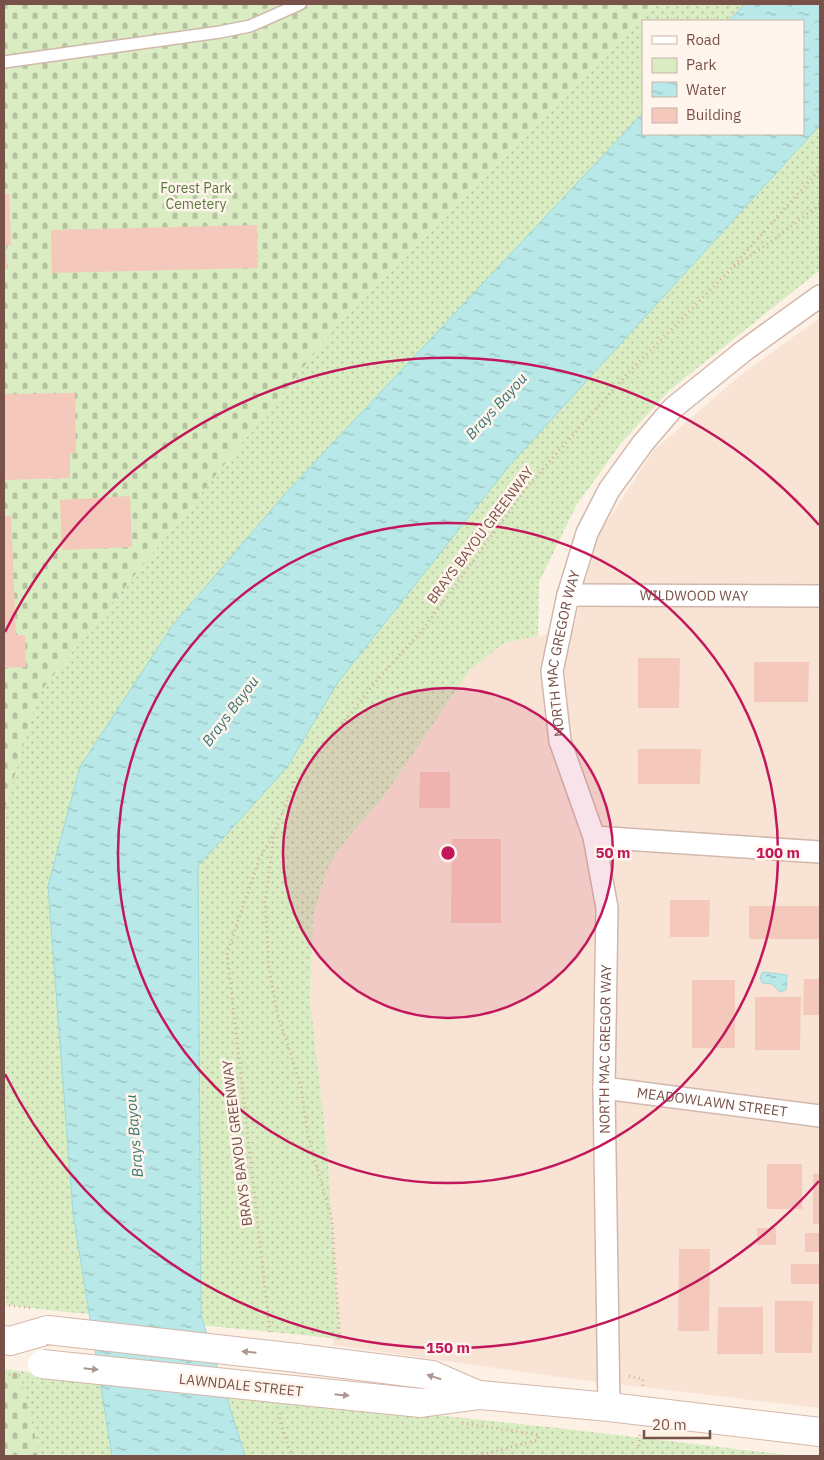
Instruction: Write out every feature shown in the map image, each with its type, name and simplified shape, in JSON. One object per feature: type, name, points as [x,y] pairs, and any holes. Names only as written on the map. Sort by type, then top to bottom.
[{"type":"main road","name":"LAWNDALE STREET","points":[[480,1395],[432,1375],[297,1358],[43,1320],[7,1340],[42,1364],[286,1398],[420,1403],[480,1395],[609,1407],[820,1432]]},
{"type":"street","name":"NORTH MAC GREGOR WAY","points":[[609,1407],[604,1088],[607,908],[594,838],[560,741],[552,671],[568,595],[586,533],[609,490],[643,443],[673,408],[745,350],[820,296]]},
{"type":"street","name":"WILDWOOD WAY","points":[[568,595],[820,596]]},
{"type":"street","points":[[594,838],[820,852]]},
{"type":"street","name":"MEADOWLAWN STREET","points":[[604,1088],[820,1116]]},
{"type":"lane","points":[[4,62],[220,32],[250,26],[300,4]]},
{"type":"path","name":"BRAYS BAYOU GREENWAY","points":[[271,1337],[227,953],[259,860],[274,833],[295,782],[378,679],[424,628],[528,486],[626,374],[730,270],[820,169]]},
{"type":"path","name":"BRAYS BAYOU GREENWAY","points":[[730,270],[820,204]]},
{"type":"path","name":"BRAYS BAYOU GREENWAY","points":[[274,833],[265,902],[269,968],[277,1012],[300,1087],[308,1136],[332,1220],[340,1340]]},
{"type":"path","points":[[4,1305],[43,1320]]},
{"type":"path","points":[[286,1398],[281,1425],[292,1456]]},
{"type":"path","points":[[476,1456],[538,1440],[539,1435],[516,1431]]},
{"type":"shaded area","points":[[820,318],[820,1408],[566,1378],[333,1345],[333,1338],[340,1339],[327,1147],[310,1000],[313,917],[327,870],[341,846],[384,796],[470,670],[504,643],[573,631],[598,535],[654,450],[742,374]]},
{"type":"green space","name":"Forest Park Cemetery","points":[[4,4],[655,4],[336,327],[39,693],[6,805],[4,839]]},
{"type":"green space","points":[[655,4],[820,4],[820,270],[671,389],[621,443],[576,506],[539,582],[538,636],[504,643],[470,670],[384,796],[341,846],[327,870],[313,917],[310,1000],[327,1147],[340,1340],[6,1305],[4,1270],[4,839],[6,805],[39,693],[336,327]]},
{"type":"green space","points":[[4,1369],[19,1371],[40,1456],[4,1456]]},
{"type":"green space","points":[[19,1371],[549,1427],[797,1456],[40,1456]]},
{"type":"water","name":"Brays Bayou","points":[[745,4],[820,4],[820,125],[509,466],[338,682],[287,767],[198,866],[201,1315],[245,1456],[112,1456],[73,1213],[48,886],[80,767],[172,626],[284,495],[642,114],[642,135],[804,135],[804,20],[729,20]]},
{"type":"water","points":[[763,972],[787,975],[786,990],[780,992],[772,984],[762,983],[760,977]]},
{"type":"building","points":[[4,194],[9,194],[11,245],[6,245],[7,269],[4,269]]},
{"type":"building","points":[[257,225],[258,268],[52,273],[51,230]]},
{"type":"building","points":[[75,393],[76,453],[70,453],[70,478],[4,480],[4,394]]},
{"type":"building","points":[[130,496],[132,547],[62,550],[60,500]]},
{"type":"building","points":[[4,516],[11,516],[16,635],[25,635],[26,667],[4,668]]},
{"type":"building","points":[[638,658],[680,658],[679,708],[638,708]]},
{"type":"building","points":[[754,662],[809,662],[808,702],[754,702]]},
{"type":"building","points":[[638,749],[701,749],[700,784],[638,784]]},
{"type":"building","points":[[420,772],[450,772],[450,808],[419,808]]},
{"type":"building","points":[[452,839],[501,839],[501,923],[451,923]]},
{"type":"building","points":[[670,900],[710,900],[709,937],[670,937]]},
{"type":"building","points":[[749,906],[820,906],[820,939],[749,939]]},
{"type":"building","points":[[804,979],[820,979],[820,1015],[803,1015]]},
{"type":"building","points":[[692,980],[735,980],[735,1048],[692,1048]]},
{"type":"building","points":[[755,997],[801,997],[800,1050],[755,1050]]},
{"type":"building","points":[[767,1164],[802,1164],[802,1209],[767,1209]]},
{"type":"building","points":[[813,1174],[820,1174],[820,1224],[813,1224]]},
{"type":"building","points":[[757,1228],[776,1228],[776,1245],[757,1245]]},
{"type":"building","points":[[805,1233],[820,1233],[820,1252],[805,1252]]},
{"type":"building","points":[[679,1249],[710,1249],[709,1331],[678,1331]]},
{"type":"building","points":[[791,1264],[820,1264],[820,1284],[791,1284]]},
{"type":"building","points":[[775,1301],[813,1301],[812,1353],[775,1353]]},
{"type":"building","points":[[718,1307],[763,1307],[763,1354],[717,1354]]}]
